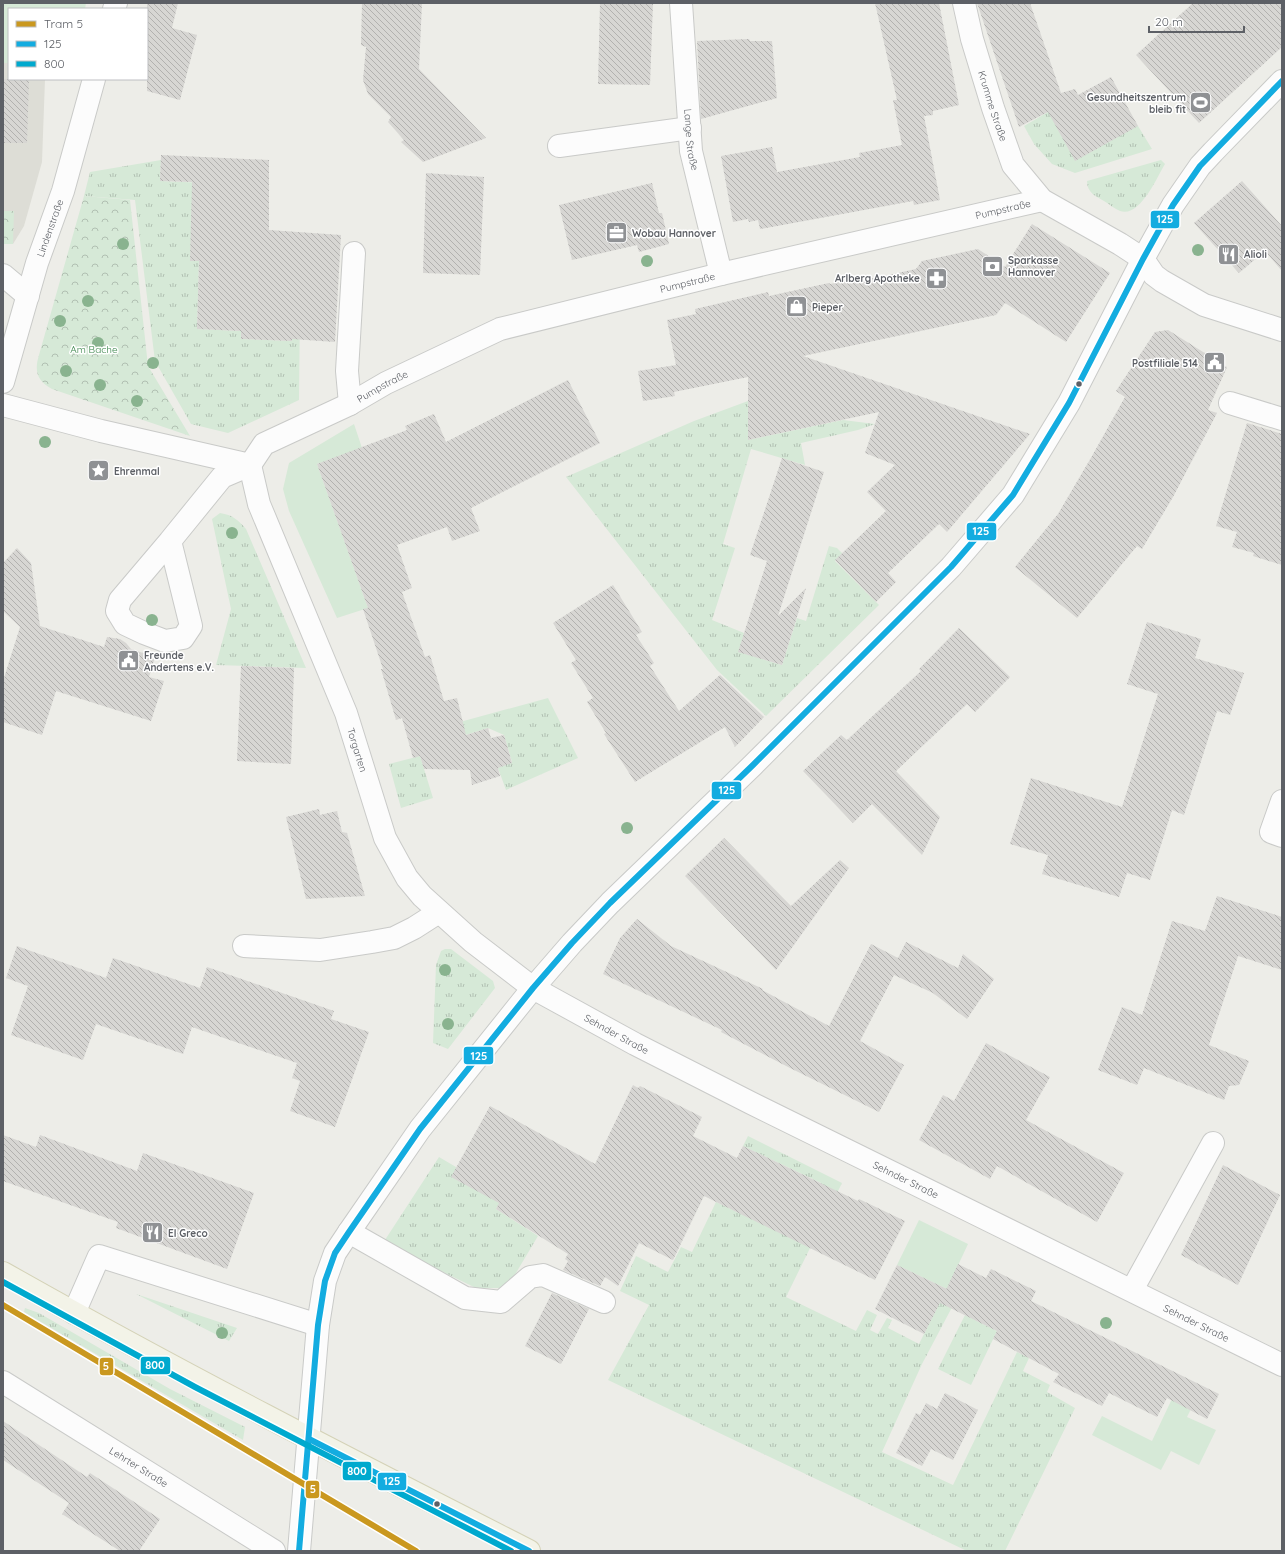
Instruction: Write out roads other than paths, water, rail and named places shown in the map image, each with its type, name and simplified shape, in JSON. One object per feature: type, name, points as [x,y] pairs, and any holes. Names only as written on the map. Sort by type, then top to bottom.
[{"type":"main road","points":[[3,1273],[74,1313],[309,1439],[529,1551]]},
{"type":"street","name":"Lange Straße","points":[[680,3],[691,151],[721,274]]},
{"type":"street","name":"Krumme Straße","points":[[964,3],[972,39],[992,108],[1013,165],[1042,200]]},
{"type":"street","name":"Lindenstraße","points":[[4,379],[37,263],[63,191],[94,80]]},
{"type":"street","points":[[299,1551],[318,1325],[325,1281],[336,1253],[349,1232],[420,1130],[533,988],[610,903],[753,765],[951,567],[1013,495],[1069,403],[1143,259],[1173,205],[1200,166],[1282,81]]},
{"type":"street","points":[[559,146],[690,128]]},
{"type":"street","name":"Pumpstraße","points":[[250,465],[264,444],[350,404],[386,383],[500,328],[721,274],[1042,200],[1120,244],[1143,259]]},
{"type":"street","points":[[350,404],[347,371],[354,253]]},
{"type":"street","points":[[1143,259],[1154,275],[1204,305],[1282,330]]},
{"type":"street","points":[[3,275],[28,296]]},
{"type":"street","points":[[3,295],[28,296]]},
{"type":"street","points":[[1230,403],[1282,419]]},
{"type":"street","points":[[3,405],[101,431],[250,465]]},
{"type":"street","points":[[170,541],[222,477],[250,465]]},
{"type":"street","name":"Torgarten","points":[[250,465],[259,504],[346,713],[385,838],[407,878],[422,896],[473,942],[533,988]]},
{"type":"street","points":[[1282,800],[1271,832],[1282,836]]},
{"type":"street","points":[[244,946],[320,950],[372,942],[394,938],[414,928],[439,912]]},
{"type":"street","name":"Sehnder Straße","points":[[533,988],[636,1044],[751,1103],[1282,1365]]},
{"type":"street","points":[[1132,1290],[1213,1143]]},
{"type":"street","points":[[349,1232],[465,1298],[501,1302],[530,1276],[543,1275],[604,1302]]},
{"type":"street","points":[[74,1313],[98,1256],[318,1325]]},
{"type":"street","name":"Lehrter Straße","points":[[3,1382],[274,1551]]},
{"type":"tram line","name":"5","points":[[3,1305],[416,1551]]},
{"type":"place","name":"Gesundheitszentrum bleib fit","points":[[1201,103]]},
{"type":"place","name":"Wobau Hannover","points":[[616,233]]},
{"type":"place","name":"Alioli","points":[[1229,254]]},
{"type":"place","name":"Sparkasse Hannover","points":[[993,266]]},
{"type":"place","name":"Arlberg Apotheke","points":[[936,278]]},
{"type":"place","name":"Pieper","points":[[797,307]]},
{"type":"place","name":"Postfiliale 514","points":[[1214,363]]},
{"type":"place","name":"Ehrenmal","points":[[98,471]]},
{"type":"place","name":"Freunde Andertens e.V.","points":[[128,661]]},
{"type":"place","name":"El Greco","points":[[153,1233]]},
{"type":"park label","name":"Am Bache","points":[[94,349]]}]
